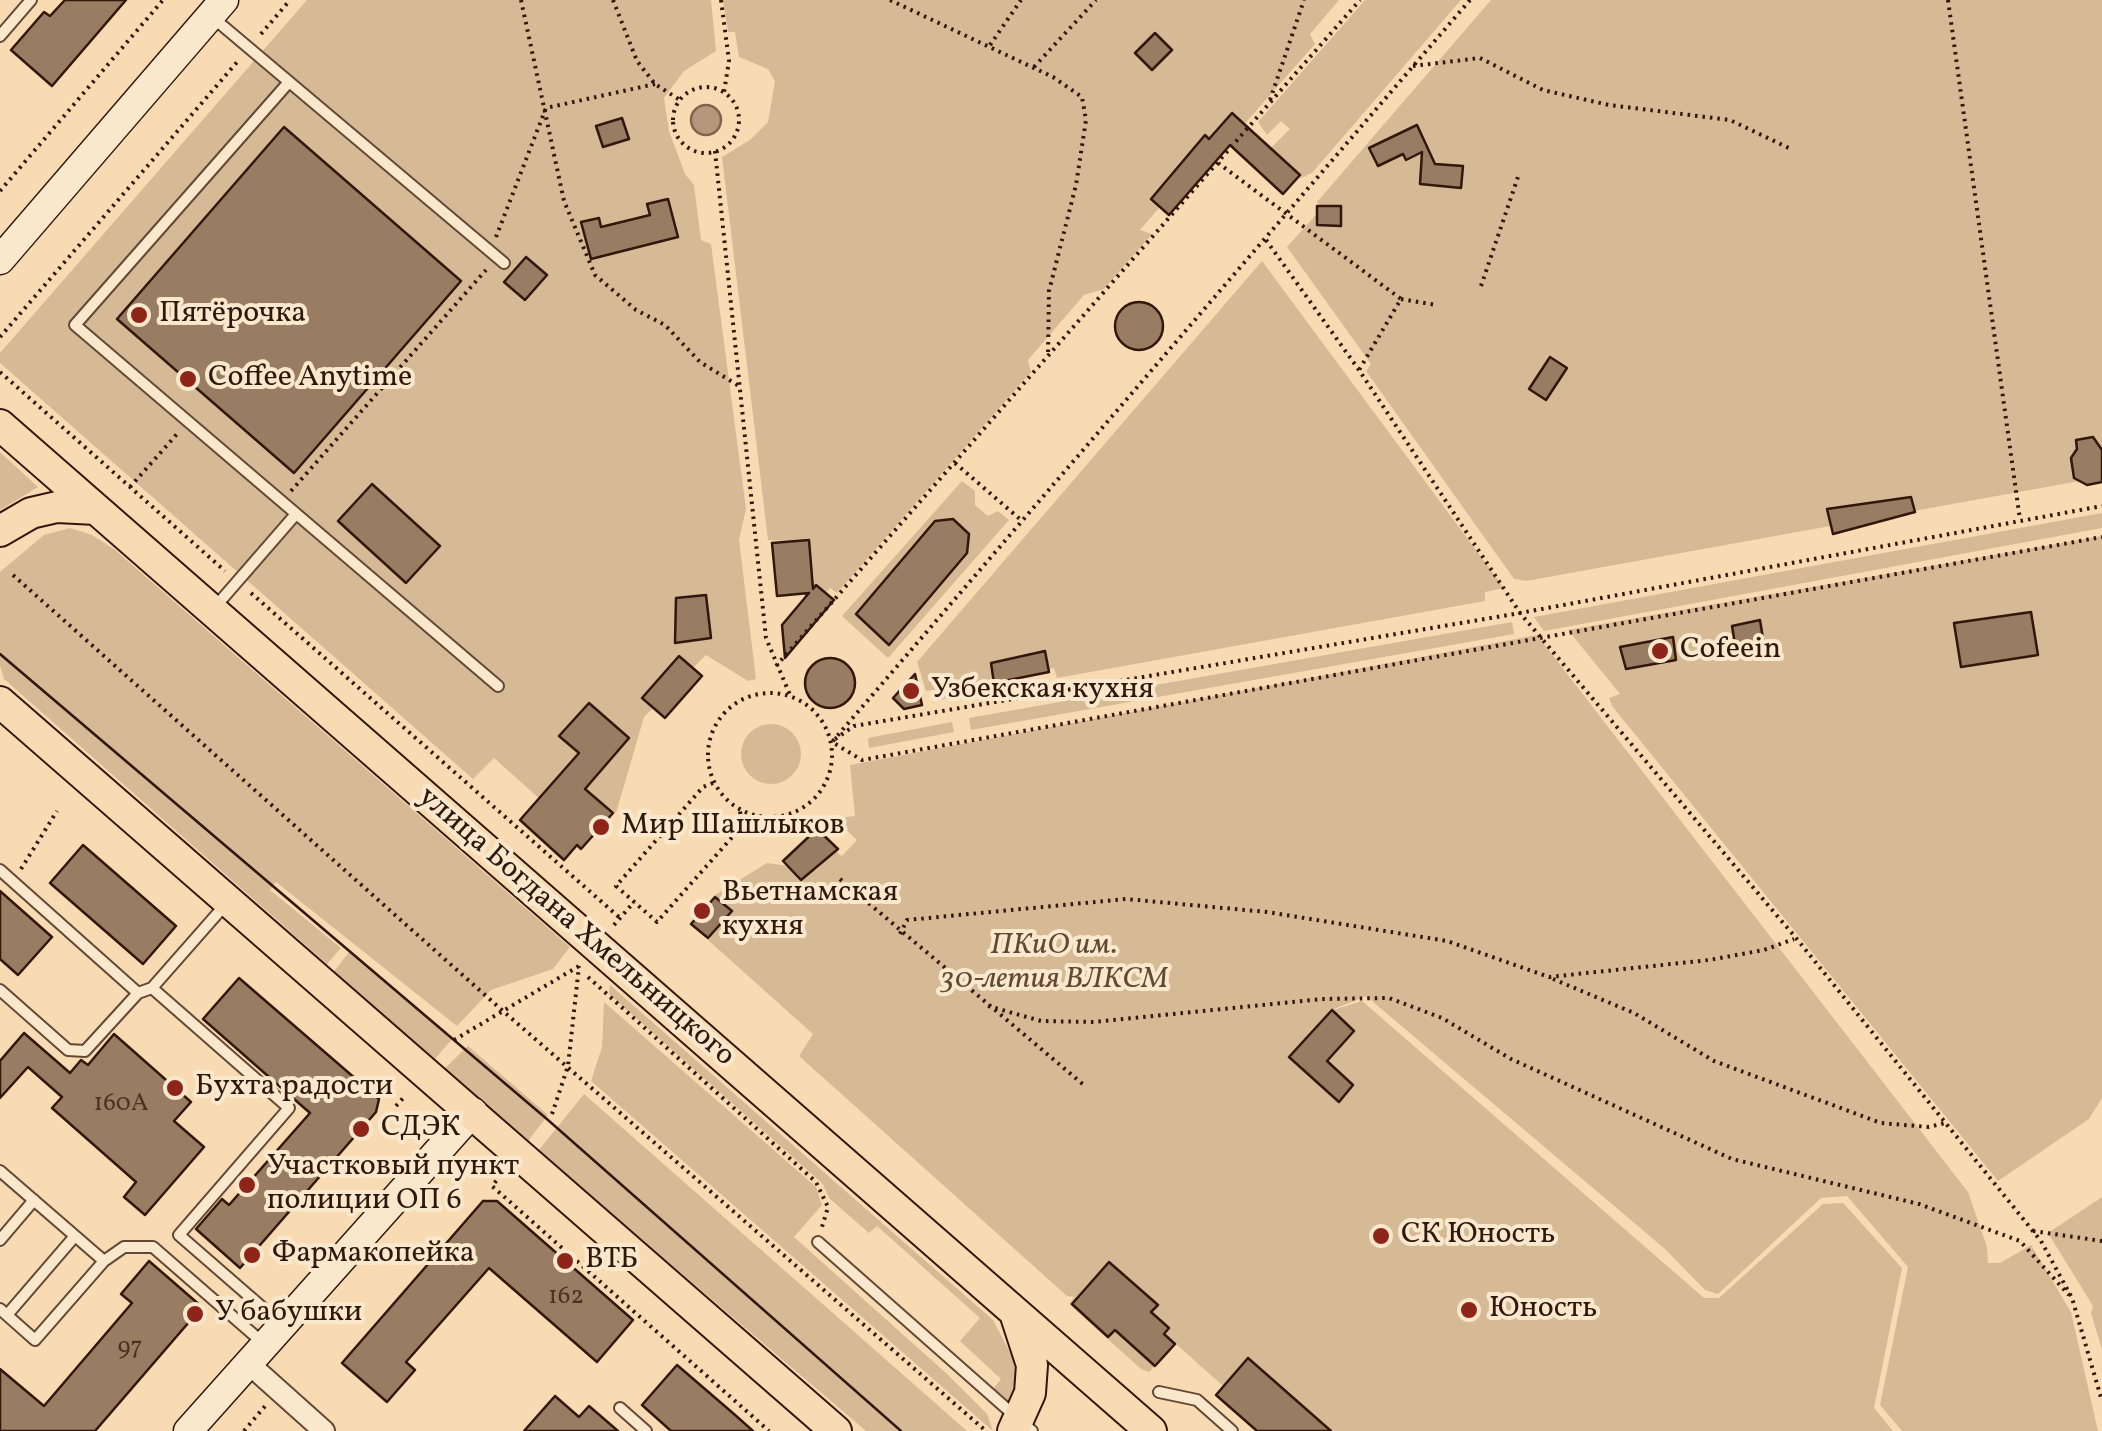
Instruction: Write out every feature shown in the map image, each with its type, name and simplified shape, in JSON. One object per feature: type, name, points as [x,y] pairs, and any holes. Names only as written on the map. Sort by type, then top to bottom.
[{"type":"main road","points":[[0,260],[217,8]]},
{"type":"main road","name":"улица Богдана Хмельницкого","points":[[0,425],[1151,1431]]},
{"type":"main road","points":[[0,531],[31,513],[57,507],[96,509]]},
{"type":"main road","points":[[0,702],[836,1431]]},
{"type":"main road","points":[[188,1431],[474,1112]]},
{"type":"main road","points":[[1014,1311],[1026,1336],[1032,1365],[1030,1394],[1021,1427]]},
{"type":"street","points":[[265,1344],[279,1390],[324,1431]]},
{"type":"lane","points":[[0,36],[31,0]]},
{"type":"lane","points":[[217,8],[249,48],[504,263]]},
{"type":"lane","points":[[289,82],[75,325],[498,686]]},
{"type":"lane","points":[[212,610],[296,514]]},
{"type":"lane","points":[[0,870],[138,993]]},
{"type":"lane","points":[[0,990],[68,1050],[85,1051],[138,993],[152,988],[228,901]]},
{"type":"lane","points":[[152,988],[290,1108],[179,1234],[265,1344]]},
{"type":"lane","points":[[0,1172],[104,1260]]},
{"type":"lane","points":[[0,1240],[34,1200]]},
{"type":"lane","points":[[75,1236],[3,1312],[36,1340],[104,1260],[124,1247],[153,1246],[265,1344]]},
{"type":"lane","points":[[818,1242],[1021,1427]]},
{"type":"lane","points":[[1159,1392],[1197,1400],[1232,1431]]},
{"type":"lane","points":[[620,1408],[646,1431]]},
{"type":"path","points":[[0,191],[163,0]]},
{"type":"path","points":[[0,337],[290,0]]},
{"type":"path","points":[[520,0],[564,201],[596,274],[636,310],[665,325],[700,362],[739,386]]},
{"type":"path","points":[[614,0],[637,61],[655,84],[680,100]]},
{"type":"path","points":[[721,0],[729,61],[724,92]]},
{"type":"path","points":[[890,0],[1034,67],[1072,87],[1082,97],[1086,120],[1076,185],[1049,290],[1048,356]]},
{"type":"path","points":[[990,45],[1020,0]]},
{"type":"path","points":[[1034,67],[1096,0]]},
{"type":"path","points":[[1268,105],[1304,0]]},
{"type":"path","points":[[776,666],[1360,0]]},
{"type":"path","points":[[832,742],[1470,0]]},
{"type":"path","points":[[1948,0],[2020,520]]},
{"type":"path","points":[[1413,66],[1480,58],[1543,90],[1609,105],[1730,120],[1794,150]]},
{"type":"path","points":[[546,108],[655,84]]},
{"type":"path","points":[[704,88],[724,92],[736,108],[738,128],[727,146],[715,152],[698,152],[680,141],[673,122],[680,100],[704,88]]},
{"type":"path","points":[[282,502],[482,278],[546,108]]},
{"type":"path","points":[[715,152],[766,638],[790,696]]},
{"type":"path","points":[[1218,162],[1401,299],[1436,306]]},
{"type":"path","points":[[1480,286],[1519,174]]},
{"type":"path","points":[[1264,238],[1359,370],[1520,613],[1796,938],[2033,1231],[2072,1298],[2102,1401]]},
{"type":"path","points":[[1359,370],[1401,299]]},
{"type":"path","points":[[0,372],[620,918]]},
{"type":"path","points":[[130,487],[188,422]]},
{"type":"path","points":[[955,463],[1021,520]]},
{"type":"path","points":[[832,742],[854,726],[1520,613],[2102,506]]},
{"type":"path","points":[[832,742],[862,760],[2102,537]]},
{"type":"path","points":[[13,576],[503,1011],[986,1431]]},
{"type":"path","points":[[759,694],[790,696],[809,706],[824,722],[832,742],[827,782],[799,811],[779,818],[740,811],[713,783],[707,763],[708,742],[730,706],[759,694]]},
{"type":"path","points":[[713,783],[702,786],[616,886],[657,922],[742,826],[740,811]]},
{"type":"path","points":[[14,882],[57,812]]},
{"type":"path","points":[[840,879],[900,934],[1085,1086]]},
{"type":"path","points":[[900,934],[907,920],[1126,899],[1268,912],[1447,941],[1549,977],[1634,1013],[1714,1062],[1881,1124],[1929,1127],[1946,1123]]},
{"type":"path","points":[[612,928],[634,902]]},
{"type":"path","points":[[1549,977],[1709,960],[1764,950],[1796,938]]},
{"type":"path","points":[[454,1040],[579,966]]},
{"type":"path","points":[[552,1114],[568,1066],[579,966]]},
{"type":"path","points":[[579,966],[604,996],[816,1182],[828,1207],[818,1242]]},
{"type":"path","points":[[988,1006],[1041,1021],[1094,1022],[1322,999],[1389,998],[1442,1018],[1511,1058],[1732,1159],[1919,1204],[2020,1241],[2072,1298]]},
{"type":"path","points":[[396,1106],[405,1096]]},
{"type":"path","points":[[396,1113],[411,1127]]},
{"type":"path","points":[[501,1175],[492,1186],[768,1431]]},
{"type":"path","points":[[2033,1231],[2102,1241]]},
{"type":"path","points":[[244,1431],[279,1390]]},
{"type":"green space","points":[[307,0],[711,0],[716,51],[684,71],[664,98],[669,131],[685,174],[694,185],[701,240],[711,244],[746,509],[739,540],[756,679],[748,681],[706,655],[644,717],[616,813],[596,798],[571,827],[494,758],[473,779],[0,363],[0,353]]},
{"type":"green space","points":[[723,0],[1339,0],[1310,34],[1315,44],[1233,137],[1223,134],[1140,230],[1152,234],[1104,289],[1084,295],[1028,360],[1031,372],[837,593],[830,588],[807,615],[796,541],[768,540],[722,157],[750,140],[768,122],[775,81],[768,69],[739,57],[735,32],[728,32]]},
{"type":"green space","points":[[1365,0],[1461,0],[1312,173],[1298,179],[1288,176],[1272,157],[1271,148],[1290,129],[1281,121],[1267,135],[1258,122]]},
{"type":"green space","points":[[1491,0],[2102,0],[2102,477],[1526,581],[1514,579],[1366,371],[1371,364],[1287,247],[1322,208],[1317,202]]},
{"type":"green space","points":[[1262,261],[1504,588],[1485,592],[1485,601],[1057,678],[1054,668],[971,683],[969,692],[937,701],[933,690],[926,691],[917,662]]},
{"type":"green space","points":[[0,452],[38,487],[0,510]]},
{"type":"green space","points":[[962,481],[975,491],[975,505],[988,516],[998,511],[1009,520],[888,658],[842,616]]},
{"type":"green space","points":[[2102,513],[2102,528],[1544,631],[1534,617]]},
{"type":"green space","points":[[70,528],[92,535],[114,549],[570,947],[553,969],[491,990],[457,1026],[276,882],[270,890],[341,948],[327,964],[4,679],[0,666],[0,572],[44,535]]},
{"type":"green space","points":[[2102,536],[2102,1098],[2089,1119],[1998,1181],[1612,706],[1609,698],[1620,694],[1568,630]]},
{"type":"green space","points":[[1512,622],[1514,634],[971,730],[969,718]]},
{"type":"green space","name":"ПКиО им. 30-летия ВЛКСМ","points":[[1537,635],[1968,1192],[1987,1247],[1988,1263],[2000,1263],[2031,1245],[2071,1312],[2098,1431],[1902,1431],[1880,1405],[1908,1267],[1847,1196],[1821,1198],[1718,1294],[1705,1290],[1665,1249],[1366,996],[1327,1012],[1362,1001],[1704,1298],[1719,1298],[1823,1204],[1843,1203],[1902,1268],[1874,1408],[1893,1431],[1257,1431],[1216,1395],[1223,1386],[1176,1344],[1149,1372],[1141,1369],[1069,1304],[1074,1297],[1067,1296],[799,1056],[813,1034],[708,940],[732,912],[715,895],[767,863],[816,870],[834,850],[842,856],[857,840],[841,825],[846,817],[855,816],[850,765]]},
{"type":"green space","points":[[952,722],[954,732],[869,748],[868,738]]},
{"type":"green space","points":[[771,724],[792,733],[801,754],[792,775],[771,784],[750,775],[741,754],[750,733]]},
{"type":"green space","points":[[350,951],[453,1038],[434,1060],[331,975]]},
{"type":"green space","points":[[610,985],[993,1320],[1018,1368],[1011,1407],[993,1389],[1001,1379],[960,1341],[980,1318],[877,1226],[869,1233],[830,1199],[822,1183],[609,994]]},
{"type":"green space","points":[[604,1002],[816,1187],[822,1205],[794,1237],[946,1373],[987,1414],[993,1431],[591,1081],[602,1047]]},
{"type":"green space","points":[[468,1046],[548,1115],[528,1141],[444,1069]]},
{"type":"green space","points":[[584,1094],[967,1431],[866,1431],[538,1151]]},
{"type":"green space","points":[[2102,1197],[2102,1349],[2091,1313],[2093,1306],[2048,1233]]},
{"type":"shaded area","points":[[706,105],[717,109],[721,120],[717,131],[706,135],[695,131],[691,120],[695,109]]},
{"type":"building","points":[[65,0],[126,0],[52,86],[11,50],[44,12],[50,16]]},
{"type":"building","points":[[1155,33],[1172,50],[1152,70],[1135,53]]},
{"type":"building","points":[[1232,113],[1300,175],[1283,194],[1230,145],[1169,215],[1151,199],[1205,135],[1209,139]]},
{"type":"building","points":[[622,118],[629,139],[603,147],[596,126]]},
{"type":"building","points":[[1417,125],[1435,164],[1463,166],[1461,188],[1420,184],[1422,152],[1406,160],[1403,154],[1378,166],[1369,148]]},
{"type":"building","points":[[284,127],[461,281],[294,473],[117,319]]},
{"type":"building","points":[[668,199],[678,237],[591,259],[581,222],[599,218],[601,227],[650,215],[647,204]]},
{"type":"building","points":[[1317,206],[1341,206],[1341,226],[1317,225]]},
{"type":"building","points":[[526,257],[547,275],[525,300],[504,282]]},
{"type":"building","points":[[1139,302],[1156,309],[1163,326],[1156,343],[1139,350],[1122,343],[1115,326],[1122,309]]},
{"type":"building","points":[[1550,357],[1567,368],[1546,400],[1529,389]]},
{"type":"building","points":[[2093,437],[2102,450],[2102,482],[2087,485],[2074,478],[2071,458],[2077,449],[2076,440]]},
{"type":"building","points":[[372,484],[440,546],[406,583],[338,521]]},
{"type":"building","points":[[1911,497],[1915,512],[1833,534],[1827,509]]},
{"type":"building","points":[[953,519],[969,534],[967,553],[889,645],[856,614],[935,521]]},
{"type":"building","points":[[809,540],[813,589],[816,585],[834,600],[785,658],[782,625],[809,593],[777,596],[772,543]]},
{"type":"building","points":[[706,595],[711,638],[675,643],[676,598]]},
{"type":"building","points":[[2031,612],[2038,655],[1961,667],[1954,623]]},
{"type":"building","points":[[1760,620],[1764,645],[1736,650],[1732,626]]},
{"type":"building","points":[[1673,637],[1676,660],[1626,669],[1620,647]]},
{"type":"building","points":[[1045,651],[1049,672],[994,683],[991,663]]},
{"type":"building","points":[[679,656],[702,676],[665,718],[642,698]]},
{"type":"building","points":[[830,658],[848,665],[855,683],[848,701],[830,708],[812,701],[805,683],[812,665]]},
{"type":"building","points":[[915,674],[922,705],[904,709],[893,698]]},
{"type":"building","points":[[589,703],[629,738],[585,789],[613,813],[581,849],[577,845],[564,860],[520,820],[579,753],[559,736]]},
{"type":"building","points":[[817,829],[838,849],[801,880],[783,861]]},
{"type":"building","points":[[83,845],[176,926],[143,964],[50,883]]},
{"type":"building","points":[[0,891],[52,937],[18,975],[0,959]]},
{"type":"building","points":[[715,897],[732,911],[708,938],[691,924]]},
{"type":"building","points":[[239,978],[379,1099],[376,1112],[240,1268],[196,1229],[222,1199],[229,1205],[310,1113],[203,1019]]},
{"type":"building","points":[[1332,1010],[1354,1031],[1327,1061],[1353,1085],[1339,1102],[1289,1057]]},
{"type":"building","points":[[24,1033],[70,1073],[81,1060],[88,1065],[114,1034],[191,1102],[174,1121],[204,1147],[145,1215],[124,1197],[136,1182],[52,1108],[62,1097],[28,1067],[0,1098],[0,1061]]},
{"type":"building","points":[[483,1201],[497,1201],[633,1320],[597,1362],[489,1268],[406,1362],[415,1370],[387,1402],[342,1363]]},
{"type":"building","points":[[149,1261],[202,1307],[95,1431],[0,1431],[0,1369],[44,1406],[132,1303],[121,1294]]},
{"type":"building","points":[[1109,1262],[1158,1305],[1151,1312],[1169,1328],[1164,1334],[1175,1344],[1155,1366],[1115,1330],[1108,1337],[1072,1304]]},
{"type":"building","points":[[1248,1358],[1331,1431],[1257,1431],[1216,1395]]},
{"type":"building","points":[[677,1365],[753,1431],[671,1431],[642,1405]]},
{"type":"building","points":[[555,1396],[579,1417],[589,1406],[618,1431],[524,1431]]},
{"type":"tram line","points":[[0,654],[548,1120],[901,1431]]},
{"type":"place","name":"Пятёрочка","points":[[139,315]]},
{"type":"place","name":"Coffee Anytime","points":[[188,379]]},
{"type":"place","name":"Cofeein","points":[[1660,651]]},
{"type":"place","name":"Узбекская кухня","points":[[911,691]]},
{"type":"place","name":"Мир Шашлыков","points":[[601,827]]},
{"type":"place","name":"Вьетнамская кухня","points":[[702,911]]},
{"type":"place","name":"Бухта радости","points":[[175,1088]]},
{"type":"place","name":"СДЭК","points":[[361,1129]]},
{"type":"place","name":"Участковый пункт полиции ОП 6","points":[[247,1185]]},
{"type":"place","name":"СК Юность","points":[[1381,1236]]},
{"type":"place","name":"Фармакопейка","points":[[252,1255]]},
{"type":"place","name":"ВТБ","points":[[565,1261]]},
{"type":"place","name":"Юность","points":[[1469,1310]]},
{"type":"place","name":"У бабушки","points":[[195,1314]]}]
